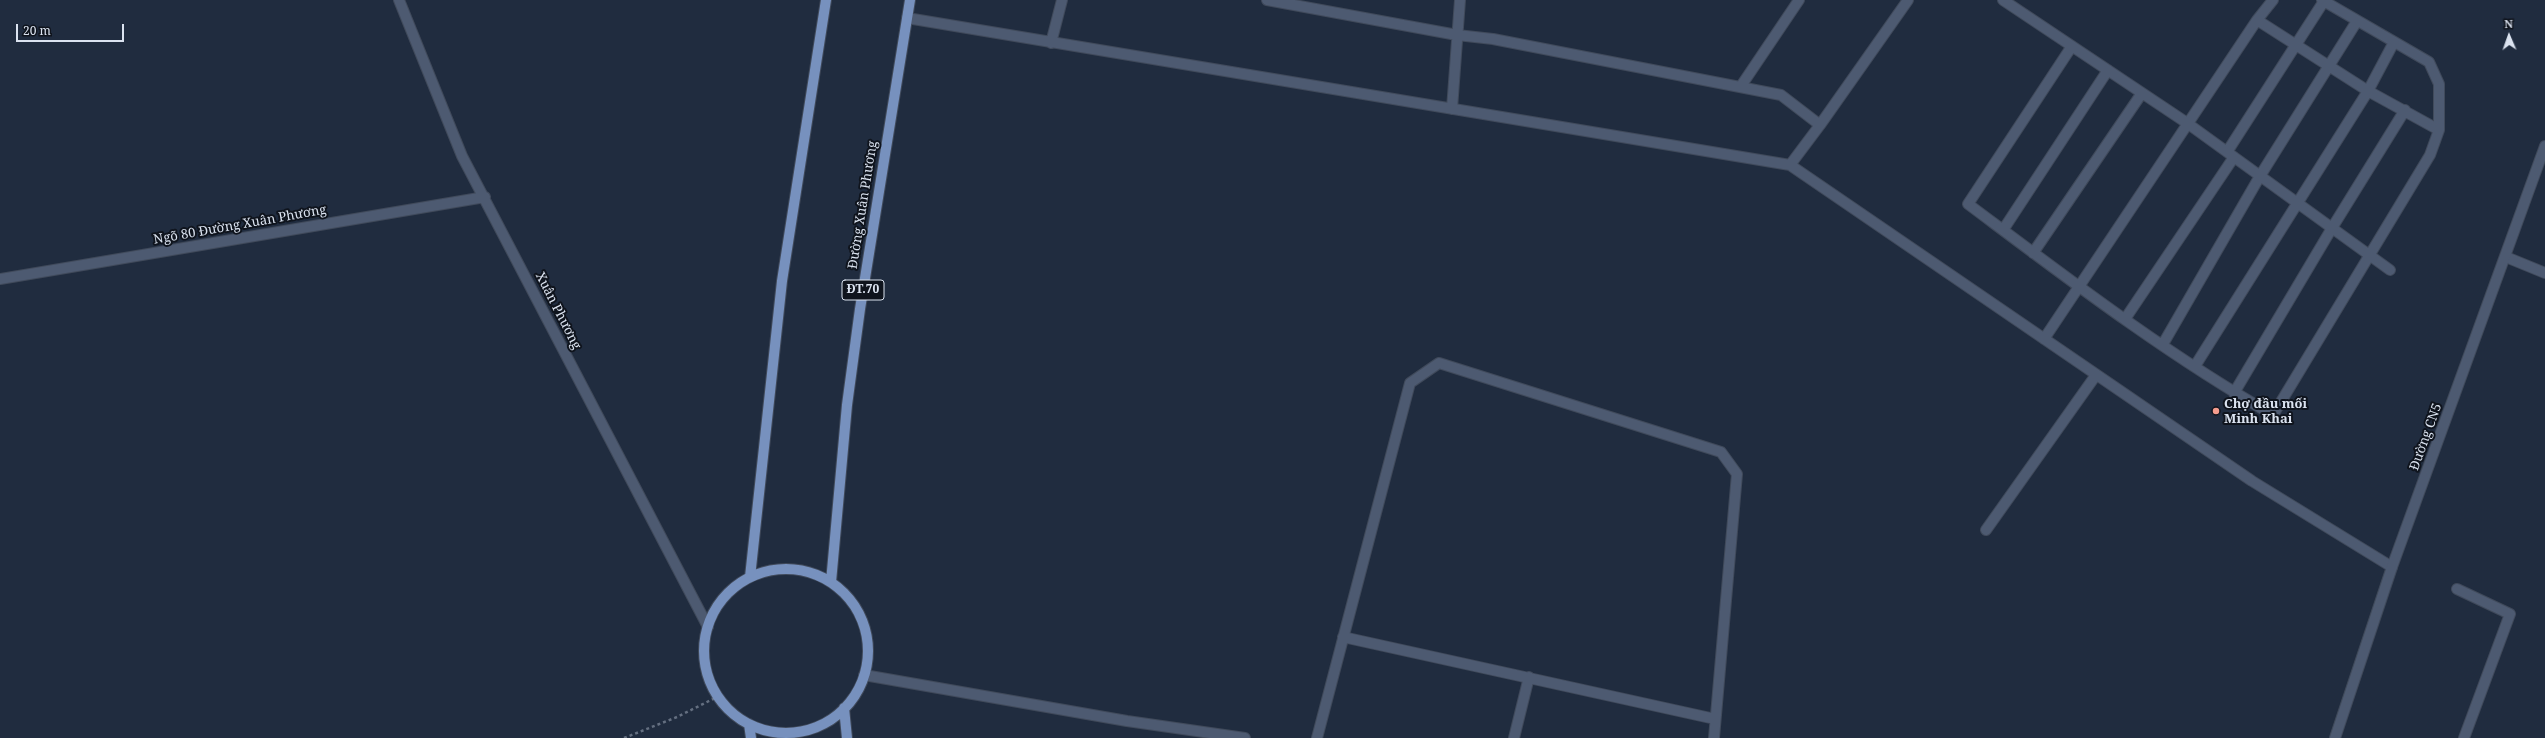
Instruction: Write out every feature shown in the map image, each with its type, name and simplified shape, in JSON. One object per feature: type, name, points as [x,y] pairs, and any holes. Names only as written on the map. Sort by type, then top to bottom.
[{"type":"main road","points":[[750,577],[782,281],[826,0]]},
{"type":"main road","name":"Đường Xuân Phương","points":[[831,582],[847,405],[860,309],[910,0]]},
{"type":"main road","points":[[778,569],[805,571],[831,582],[851,600],[863,623],[868,649],[864,675],[853,698],[834,717],[811,729],[785,733],[760,729],[736,717],[717,697],[705,671],[703,643],[711,616],[727,593],[750,577],[778,569]]},
{"type":"main road","points":[[844,708],[847,738]]},
{"type":"main road","points":[[749,724],[751,738]]},
{"type":"street","name":"Xuân Phương","points":[[399,0],[462,156],[485,197],[708,627]]},
{"type":"street","points":[[1051,43],[1062,0]]},
{"type":"street","points":[[1267,0],[1457,35],[1493,39],[1781,95],[1820,125]]},
{"type":"street","points":[[1452,109],[1460,0]]},
{"type":"street","points":[[1741,86],[1799,0]]},
{"type":"street","points":[[1790,165],[1908,0]]},
{"type":"street","points":[[2003,0],[2187,123],[2390,270]]},
{"type":"street","points":[[2044,339],[2187,123],[2257,20],[2273,0]]},
{"type":"street","points":[[2072,46],[1968,204],[2079,287],[2125,319],[2234,393],[2273,415],[2430,155],[2439,130],[2439,84],[2429,62],[2323,1],[2231,155],[2125,319]]},
{"type":"street","points":[[907,18],[1790,165],[2252,481],[2392,567]]},
{"type":"street","points":[[2257,20],[2368,91],[2439,130]]},
{"type":"street","points":[[2163,344],[2260,176],[2328,65],[2357,21]]},
{"type":"street","points":[[2195,366],[2368,91],[2394,42]]},
{"type":"street","points":[[2003,230],[2108,70]]},
{"type":"street","points":[[2033,253],[2142,93]]},
{"type":"street","points":[[2234,393],[2332,228],[2405,110]]},
{"type":"street","name":"Đường CN5","points":[[2335,738],[2392,567],[2506,257],[2545,146]]},
{"type":"street","name":"Ngõ 80 Đường Xuân Phương","points":[[0,279],[485,197]]},
{"type":"street","points":[[2506,257],[2545,273]]},
{"type":"street","points":[[1317,738],[1410,382],[1439,363],[1720,452],[1737,474],[1714,738]]},
{"type":"street","points":[[1986,530],[2096,375]]},
{"type":"street","points":[[2457,589],[2510,614],[2464,738]]},
{"type":"street","points":[[1343,636],[1715,719]]},
{"type":"street","points":[[864,675],[1127,721],[1245,738]]},
{"type":"street","points":[[1514,738],[1529,677]]},
{"type":"path","points":[[624,738],[677,717],[717,697]]},
{"type":"place","name":"Chợ đầu mối Minh Khai","points":[[2216,411]]}]
